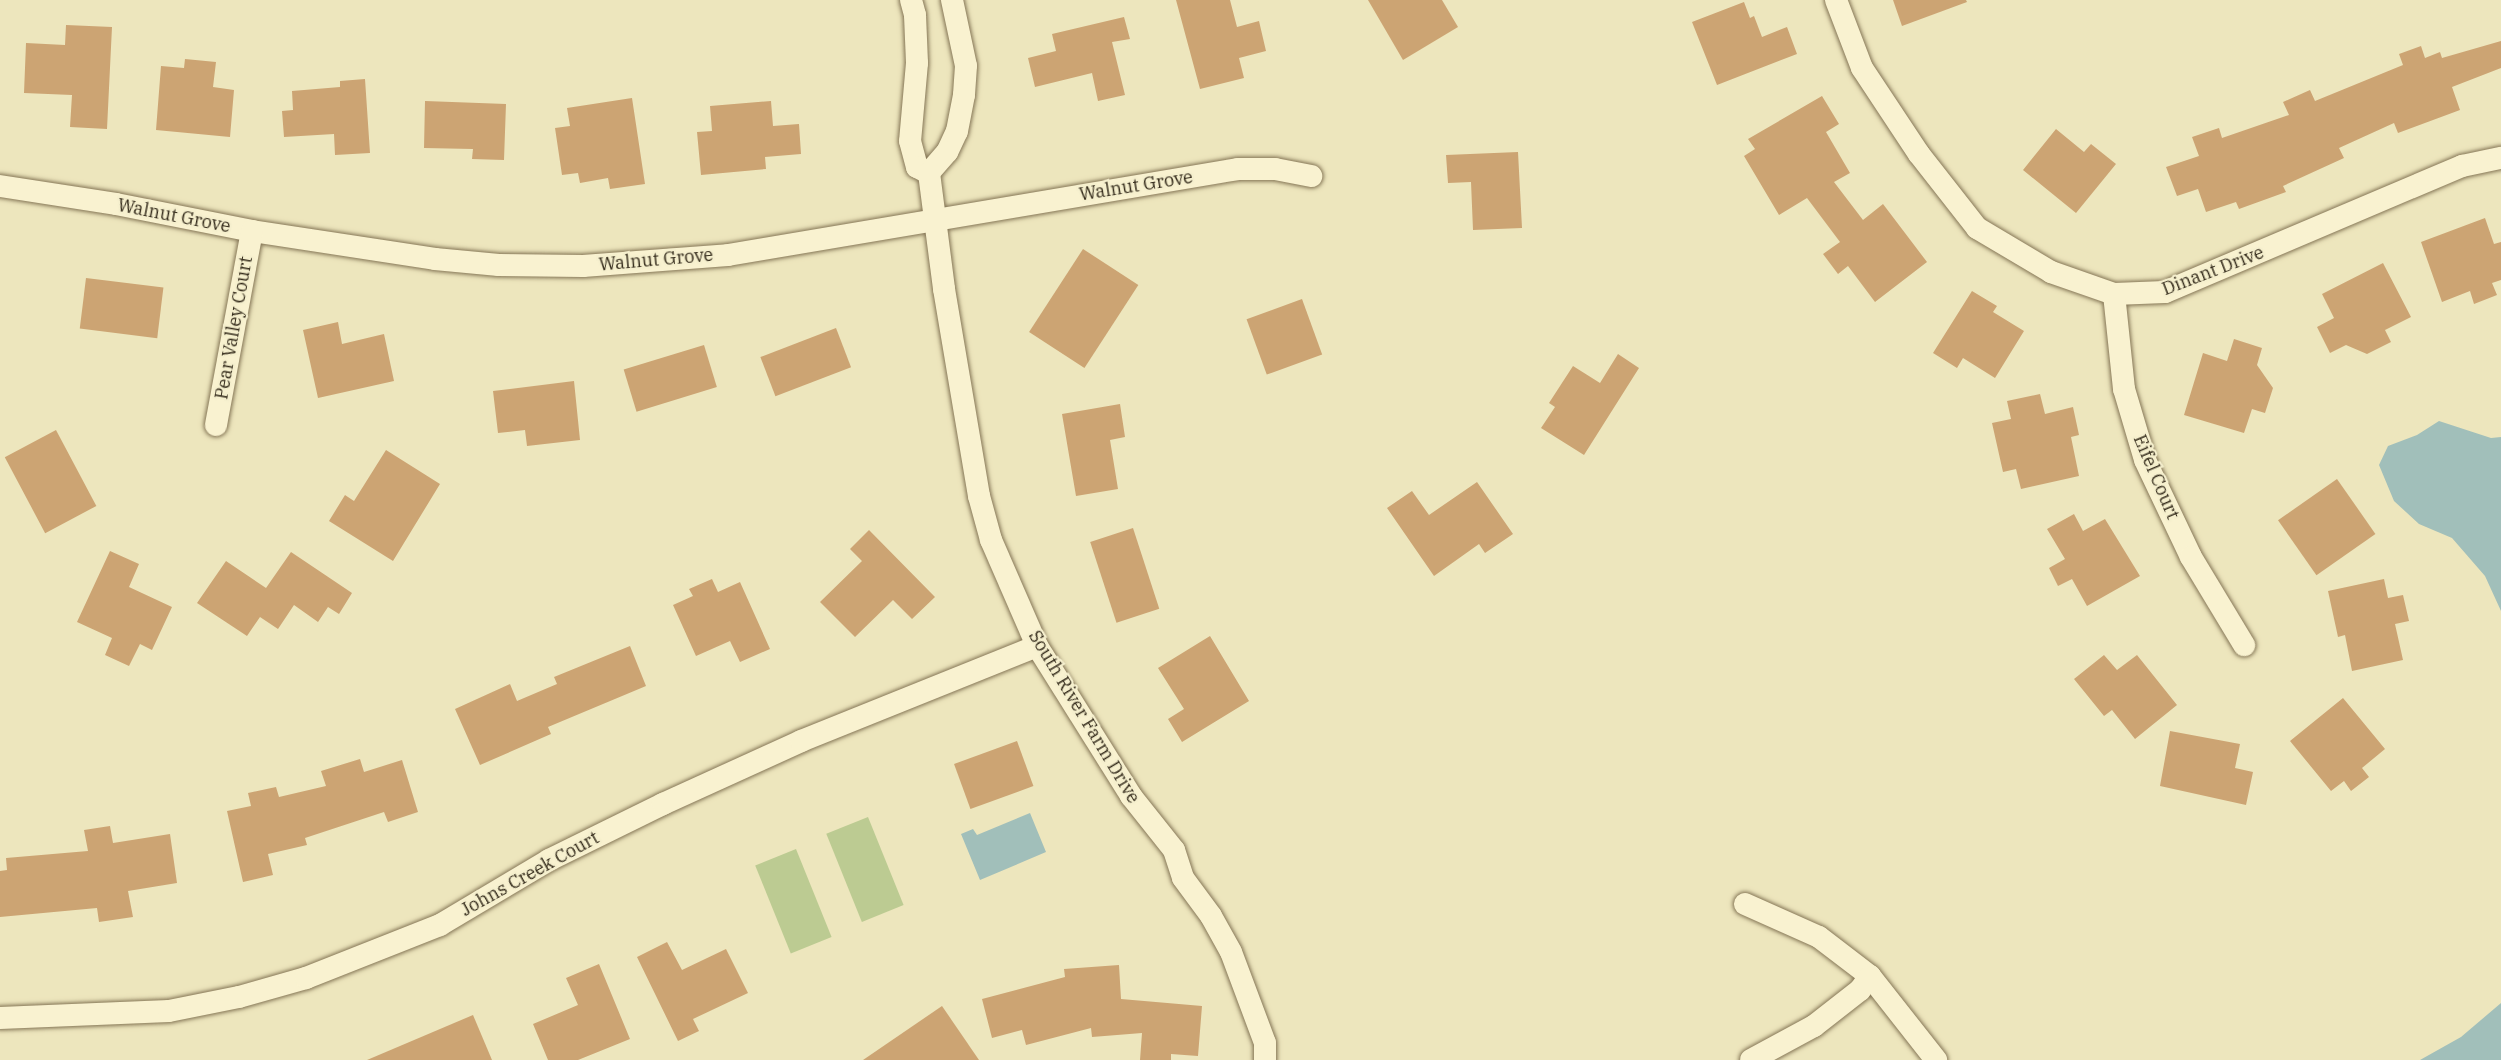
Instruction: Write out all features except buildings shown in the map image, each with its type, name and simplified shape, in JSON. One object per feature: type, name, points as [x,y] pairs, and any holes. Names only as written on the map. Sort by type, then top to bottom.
[{"type":"street","name":"South River Farm Drive","points":[[911,0],[915,15],[917,63],[910,141],[917,167],[929,173],[944,289],[979,496],[991,540],[1037,646],[1131,796],[1174,850],[1184,878],[1211,916],[1231,952],[1265,1043],[1265,1060]]},
{"type":"street","points":[[929,173],[947,152],[952,141],[964,95],[966,66],[952,0]]},
{"type":"street","name":"Dinant Drive","points":[[1836,0],[1862,68],[1919,154],[1977,228],[2051,272],[2114,294],[2165,292],[2462,166],[2501,158]]},
{"type":"street","name":"Walnut Grove","points":[[0,186],[116,204],[252,231],[435,259],[499,265],[583,266],[728,255],[1238,169],[1275,169],[1311,176]]},
{"type":"street","name":"Pear Valley Court","points":[[216,425],[252,231]]},
{"type":"street","name":"Eifel Court","points":[[2114,294],[2124,389],[2145,460],[2191,557],[2244,645]]},
{"type":"street","name":"Johns Creek Court","points":[[0,1018],[169,1011],[239,997],[306,978],[440,925],[549,860],[694,789],[801,741],[1037,646]]},
{"type":"street","points":[[1745,904],[1820,937],[1870,976],[1936,1060]]},
{"type":"street","points":[[1751,1060],[1814,1026],[1860,990],[1870,976]]},
{"type":"green space","points":[[868,817],[904,905],[862,922],[826,834]]},
{"type":"green space","points":[[796,849],[832,937],[791,954],[755,865]]},
{"type":"water","points":[[2439,421],[2491,438],[2501,437],[2501,611],[2485,576],[2452,538],[2419,524],[2394,501],[2379,465],[2388,446],[2417,435]]},
{"type":"water","points":[[1030,813],[1046,852],[980,880],[961,834],[973,829],[977,835]]},
{"type":"water","points":[[2501,1003],[2501,1060],[2420,1060],[2461,1037]]}]
